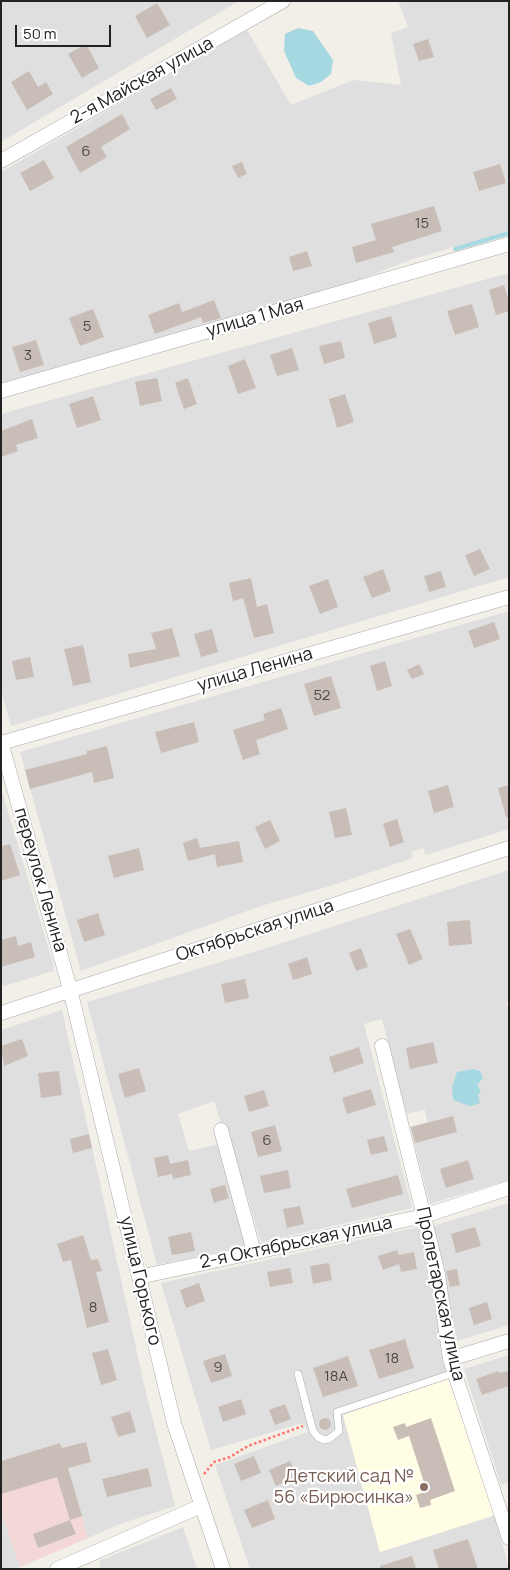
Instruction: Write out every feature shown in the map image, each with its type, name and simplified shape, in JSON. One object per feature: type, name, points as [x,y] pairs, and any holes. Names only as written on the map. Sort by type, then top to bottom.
[{"type":"street","name":"2-я Майская улица","points":[[1,161],[283,1]]},
{"type":"street","name":"улица 1 Мая","points":[[1,391],[509,244]]},
{"type":"street","name":"улица Ленина","points":[[1,742],[509,597]]},
{"type":"street","name":"переулок Ленина","points":[[1,742],[70,989]]},
{"type":"street","name":"Октябрьская улица","points":[[1,1013],[70,989],[242,936],[509,848]]},
{"type":"street","name":"улица Горького","points":[[70,989],[174,1423],[223,1569]]},
{"type":"street","name":"Пролетарская улица","points":[[382,1046],[438,1274],[450,1359],[504,1506],[509,1538]]},
{"type":"street","points":[[221,1130],[254,1252]]},
{"type":"street","name":"2-я Октябрьская улица","points":[[139,1276],[424,1216],[509,1188]]},
{"type":"street","points":[[450,1359],[509,1341]]},
{"type":"street","points":[[57,1569],[201,1506]]},
{"type":"lane","points":[[298,1374],[310,1421],[318,1437],[329,1439],[339,1431],[337,1412],[454,1373]]},
{"type":"path","points":[[193,1483],[214,1462],[230,1457],[248,1446],[310,1421]]},
{"type":"shaded area","points":[[1,1],[239,1],[1,142]]},
{"type":"shaded area","points":[[398,1],[509,1],[509,231],[413,259],[351,283],[1,385],[1,172],[247,30],[291,105],[353,80],[401,85],[391,33],[408,27]]},
{"type":"shaded area","points":[[509,273],[509,577],[11,726],[1,691],[1,414]]},
{"type":"shaded area","points":[[509,611],[509,829],[426,855],[423,848],[411,852],[413,858],[330,886],[261,906],[81,971],[20,752]]},
{"type":"shaded area","points":[[1,788],[54,967],[53,971],[1,987]]},
{"type":"shaded area","points":[[509,870],[509,997],[506,1006],[509,1006],[509,1180],[430,1204],[410,1127],[427,1122],[425,1110],[406,1114],[382,1019],[364,1024],[412,1208],[261,1242],[225,1122],[221,1123],[214,1101],[178,1114],[189,1151],[220,1144],[248,1245],[157,1265],[87,1002],[254,952]]},
{"type":"shaded area","points":[[62,1010],[145,1389],[175,1506],[120,1524],[88,1538],[60,1443],[1,1461],[1,1030]]},
{"type":"shaded area","points":[[509,1203],[509,1325],[457,1341],[433,1226]]},
{"type":"shaded area","points":[[419,1227],[434,1295],[442,1358],[448,1379],[343,1415],[380,1552],[495,1515],[509,1569],[250,1569],[215,1465],[308,1432],[303,1423],[211,1450],[161,1283]]},
{"type":"shaded area","points":[[509,1355],[509,1482],[501,1485],[464,1369]]},
{"type":"shaded area","name":"Детский сад № 56 «Бирюсинка»","points":[[448,1379],[495,1515],[380,1552],[343,1415]]},
{"type":"shaded area","points":[[60,1443],[88,1538],[20,1567],[1,1512],[1,1461]]},
{"type":"shaded area","points":[[1,1512],[20,1567],[15,1569],[1,1569]]},
{"type":"shaded area","points":[[183,1527],[197,1569],[101,1569],[99,1561]]},
{"type":"water","points":[[298,28],[313,31],[333,60],[331,74],[321,82],[309,86],[296,78],[284,51],[285,34]]},
{"type":"water","points":[[473,1069],[480,1071],[483,1078],[477,1085],[481,1091],[478,1095],[480,1103],[470,1106],[453,1100],[452,1087],[457,1072]]},
{"type":"building","points":[[157,3],[170,25],[147,38],[135,16]]},
{"type":"building","points":[[428,39],[434,57],[419,61],[413,44]]},
{"type":"building","points":[[86,44],[99,68],[82,78],[68,54]]},
{"type":"building","points":[[29,71],[38,87],[46,82],[53,94],[27,110],[11,82]]},
{"type":"building","points":[[171,88],[177,99],[156,110],[150,99]]},
{"type":"building","points":[[122,114],[130,129],[101,147],[107,157],[80,173],[66,147]]},
{"type":"building","points":[[44,160],[54,178],[30,191],[20,173]]},
{"type":"building","points":[[242,162],[247,174],[238,178],[232,166]]},
{"type":"building","points":[[500,164],[506,183],[479,191],[473,172]]},
{"type":"building","points":[[434,206],[442,231],[392,247],[394,252],[356,263],[352,247],[376,240],[371,224]]},
{"type":"building","points":[[307,251],[312,266],[293,271],[289,257]]},
{"type":"building","points":[[504,285],[509,302],[509,311],[496,315],[489,290]]},
{"type":"building","points":[[214,300],[221,318],[203,323],[201,317],[155,334],[148,315],[179,303],[182,312]]},
{"type":"building","points":[[472,304],[479,327],[455,335],[447,311]]},
{"type":"building","points":[[93,309],[104,337],[80,346],[69,318]]},
{"type":"building","points":[[391,316],[397,337],[374,344],[368,323]]},
{"type":"building","points":[[36,340],[44,365],[20,372],[12,347]]},
{"type":"building","points":[[341,341],[345,358],[324,364],[319,346]]},
{"type":"building","points":[[292,348],[299,370],[277,376],[270,355]]},
{"type":"building","points":[[245,359],[256,388],[238,394],[228,366]]},
{"type":"building","points":[[157,378],[162,401],[140,406],[135,382]]},
{"type":"building","points":[[188,378],[197,404],[184,409],[175,383]]},
{"type":"building","points":[[345,394],[354,422],[337,428],[329,399]]},
{"type":"building","points":[[93,396],[101,420],[77,428],[69,404]]},
{"type":"building","points":[[32,419],[38,438],[16,445],[18,451],[1,457],[1,431]]},
{"type":"building","points":[[480,549],[490,569],[474,576],[465,555]]},
{"type":"building","points":[[383,569],[391,591],[372,598],[363,577]]},
{"type":"building","points":[[441,571],[446,587],[429,592],[424,576]]},
{"type":"building","points":[[251,578],[257,607],[267,604],[274,633],[254,638],[243,598],[233,601],[229,583]]},
{"type":"building","points":[[328,579],[338,607],[320,614],[309,586]]},
{"type":"building","points":[[494,622],[500,639],[474,648],[468,631]]},
{"type":"building","points":[[172,628],[180,656],[130,668],[128,654],[156,649],[151,633]]},
{"type":"building","points":[[212,629],[218,652],[201,657],[194,634]]},
{"type":"building","points":[[83,645],[91,682],[73,686],[64,649]]},
{"type":"building","points":[[30,657],[34,677],[16,680],[12,661]]},
{"type":"building","points":[[385,661],[392,686],[377,691],[370,666]]},
{"type":"building","points":[[419,664],[424,674],[412,679],[407,670]]},
{"type":"building","points":[[331,676],[341,708],[314,716],[304,684]]},
{"type":"building","points":[[281,708],[288,729],[256,740],[260,754],[243,760],[233,730],[265,720],[263,714]]},
{"type":"building","points":[[194,722],[199,742],[161,753],[155,732]]},
{"type":"building","points":[[107,746],[114,778],[94,783],[92,772],[30,789],[25,770],[87,754],[87,751]]},
{"type":"building","points":[[448,785],[454,807],[434,813],[428,791]]},
{"type":"building","points":[[509,785],[509,817],[506,817],[498,788]]},
{"type":"building","points":[[346,808],[352,835],[335,838],[329,812]]},
{"type":"building","points":[[397,819],[404,842],[390,847],[383,824]]},
{"type":"building","points":[[270,820],[280,841],[265,849],[255,827]]},
{"type":"building","points":[[197,838],[200,848],[239,841],[243,862],[217,867],[215,854],[188,861],[183,843]]},
{"type":"building","points":[[10,844],[20,875],[1,881],[1,846]]},
{"type":"building","points":[[139,848],[144,870],[114,878],[108,856]]},
{"type":"building","points":[[98,913],[105,935],[84,942],[77,920]]},
{"type":"building","points":[[470,920],[472,944],[449,946],[447,922]]},
{"type":"building","points":[[410,929],[423,959],[409,965],[396,934]]},
{"type":"building","points":[[16,936],[18,946],[31,942],[35,957],[1,967],[1,940]]},
{"type":"building","points":[[361,948],[368,967],[356,971],[349,953]]},
{"type":"building","points":[[307,957],[312,974],[293,980],[288,964]]},
{"type":"building","points":[[245,979],[249,998],[225,1003],[221,984]]},
{"type":"building","points":[[22,1039],[28,1056],[4,1066],[1,1046]]},
{"type":"building","points":[[433,1042],[438,1063],[410,1069],[406,1048]]},
{"type":"building","points":[[359,1047],[364,1063],[334,1073],[329,1057]]},
{"type":"building","points":[[139,1068],[146,1091],[125,1098],[118,1074]]},
{"type":"building","points":[[59,1071],[62,1095],[41,1098],[38,1073]]},
{"type":"building","points":[[371,1089],[376,1105],[347,1114],[342,1098]]},
{"type":"building","points":[[264,1090],[269,1106],[249,1112],[244,1096]]},
{"type":"building","points":[[453,1116],[457,1132],[415,1143],[411,1127]]},
{"type":"building","points":[[275,1125],[282,1151],[258,1157],[251,1132]]},
{"type":"building","points":[[89,1134],[92,1148],[73,1153],[70,1139]]},
{"type":"building","points":[[384,1136],[388,1151],[371,1155],[367,1140]]},
{"type":"building","points":[[168,1155],[170,1164],[188,1160],[191,1175],[173,1179],[172,1174],[158,1177],[154,1158]]},
{"type":"building","points":[[468,1160],[474,1179],[446,1188],[440,1169]]},
{"type":"building","points":[[288,1170],[291,1188],[264,1193],[260,1176]]},
{"type":"building","points":[[398,1175],[403,1194],[352,1208],[346,1189]]},
{"type":"building","points":[[225,1185],[229,1198],[214,1203],[210,1189]]},
{"type":"building","points":[[300,1206],[304,1224],[287,1228],[283,1209]]},
{"type":"building","points":[[475,1227],[481,1246],[456,1253],[451,1234]]},
{"type":"building","points":[[191,1232],[195,1251],[172,1255],[168,1237]]},
{"type":"building","points":[[83,1235],[91,1260],[98,1259],[102,1271],[96,1272],[109,1322],[87,1328],[71,1260],[63,1262],[57,1244]]},
{"type":"building","points":[[397,1250],[399,1255],[414,1252],[417,1269],[401,1272],[399,1264],[383,1270],[378,1256]]},
{"type":"building","points":[[329,1263],[332,1280],[313,1284],[310,1266]]},
{"type":"building","points":[[290,1268],[293,1283],[270,1287],[267,1272]]},
{"type":"building","points":[[457,1269],[460,1285],[450,1287],[446,1271]]},
{"type":"building","points":[[199,1283],[205,1301],[186,1308],[180,1290]]},
{"type":"building","points":[[487,1302],[492,1319],[474,1325],[469,1308]]},
{"type":"building","points":[[405,1339],[414,1368],[379,1379],[369,1350]]},
{"type":"building","points":[[108,1349],[117,1380],[101,1385],[92,1353]]},
{"type":"building","points":[[225,1354],[232,1376],[211,1383],[203,1361]]},
{"type":"building","points":[[348,1356],[358,1386],[323,1397],[313,1368]]},
{"type":"building","points":[[498,1371],[499,1373],[509,1371],[509,1386],[482,1395],[476,1379]]},
{"type":"building","points":[[241,1399],[246,1414],[223,1422],[218,1407]]},
{"type":"building","points":[[285,1404],[291,1419],[275,1425],[269,1410]]},
{"type":"building","points":[[130,1411],[136,1432],[118,1437],[111,1417]]},
{"type":"building","points":[[323,1418],[327,1418],[331,1424],[327,1430],[323,1430],[319,1426],[319,1422]]},
{"type":"building","points":[[431,1418],[455,1491],[430,1500],[431,1505],[420,1508],[416,1495],[427,1491],[409,1436],[398,1440],[393,1427],[405,1423],[406,1427]]},
{"type":"building","points":[[86,1442],[91,1462],[68,1468],[82,1516],[70,1520],[57,1477],[1,1494],[1,1461],[60,1443],[62,1448]]},
{"type":"building","points":[[254,1456],[261,1473],[241,1481],[234,1464]]},
{"type":"building","points":[[290,1461],[297,1476],[276,1486],[269,1470]]},
{"type":"building","points":[[148,1468],[152,1486],[107,1497],[102,1479]]},
{"type":"building","points":[[268,1500],[275,1519],[252,1528],[244,1510]]},
{"type":"building","points":[[70,1520],[76,1534],[38,1548],[33,1534]]},
{"type":"building","points":[[468,1539],[478,1569],[439,1569],[433,1550]]},
{"type":"building","points":[[412,1556],[416,1569],[380,1569],[380,1566]]},
{"type":"waterway","points":[[455,249],[509,233]]},
{"type":"place","name":"Детский сад № 56 «Бирюсинка»","points":[[424,1487]]}]
